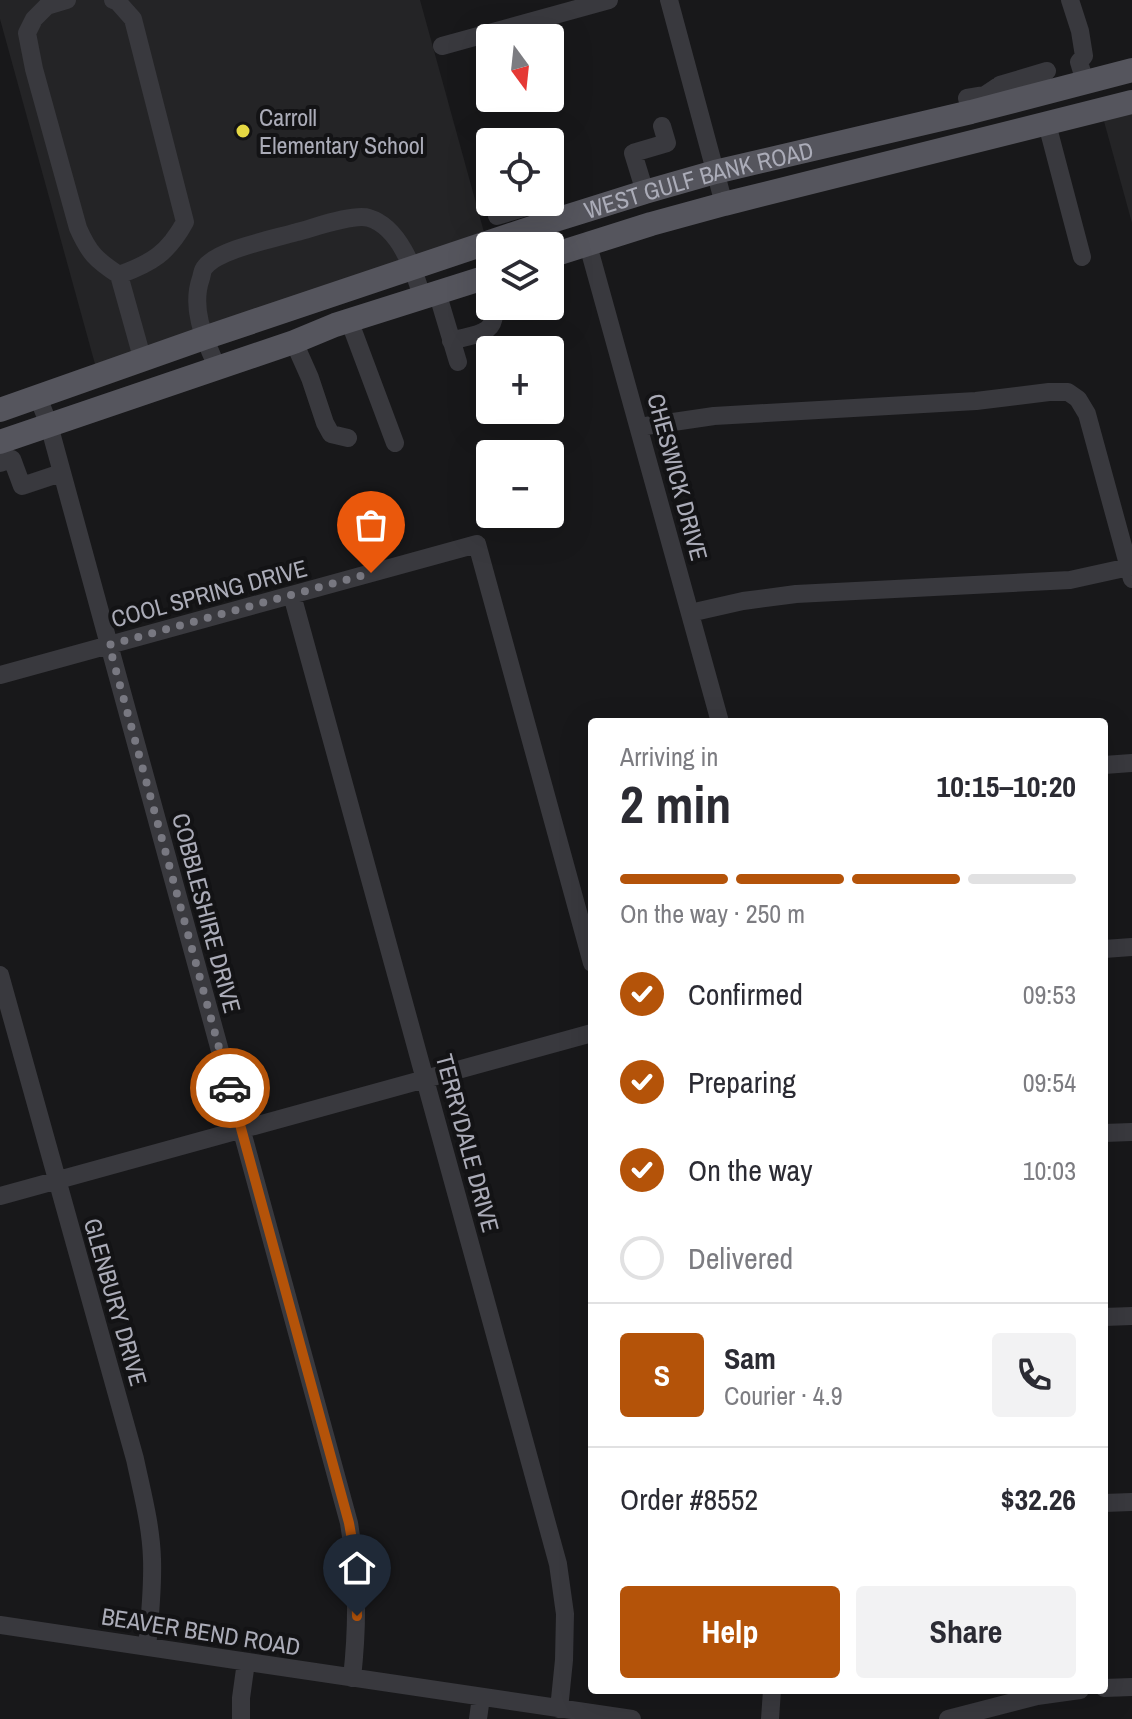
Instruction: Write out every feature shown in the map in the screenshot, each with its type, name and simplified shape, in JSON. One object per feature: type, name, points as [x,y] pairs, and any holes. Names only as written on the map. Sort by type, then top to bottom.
[{"type":"main road","name":"WEST GULF BANK ROAD","points":[[564,206],[645,192],[715,172],[971,112],[1002,93],[1082,72],[1132,70]]},
{"type":"main road","name":"WEST GULF BANK ROAD","points":[[564,252],[724,204],[1132,102]]},
{"type":"main road","name":"WEST GULF BANK ROAD","points":[[0,410],[414,268],[524,216]]},
{"type":"main road","points":[[0,442],[294,342],[349,320],[429,294],[476,285]]},
{"type":"street","points":[[67,0],[47,6],[34,19],[27,33],[34,69],[78,228],[86,247],[100,263],[119,275],[143,361]]},
{"type":"street","points":[[113,0],[133,19],[185,222],[174,243],[157,257],[119,275]]},
{"type":"street","points":[[442,46],[609,0]]},
{"type":"street","points":[[669,0],[724,204]]},
{"type":"street","points":[[1070,0],[1080,31],[1084,56],[1082,72]]},
{"type":"street","points":[[1047,124],[1082,257]]},
{"type":"street","points":[[645,192],[633,153],[667,143],[662,126]]},
{"type":"street","points":[[217,367],[204,338],[196,302],[205,267],[226,252],[340,220],[367,217],[388,228],[414,268],[429,294],[458,362]]},
{"type":"street","name":"CHESWICK DRIVE","points":[[588,245],[719,718]]},
{"type":"street","points":[[349,320],[395,443]]},
{"type":"street","points":[[451,341],[486,331],[494,320]]},
{"type":"street","points":[[294,342],[331,434],[348,438]]},
{"type":"street","points":[[639,427],[714,416],[976,401],[1068,392],[1078,399],[1087,414],[1130,573],[1070,580],[796,594],[743,601],[690,613]]},
{"type":"street","name":"COBBLESHIRE DRIVE","points":[[38,397],[49,425],[349,1523],[357,1596],[352,1678]]},
{"type":"street","points":[[0,463],[12,459],[22,486],[61,473]]},
{"type":"street","name":"COOL SPRING DRIVE","points":[[0,675],[477,544],[588,948]]},
{"type":"street","name":"TERRYDALE DRIVE","points":[[292,595],[558,1564],[565,1614],[559,1709]]},
{"type":"street","points":[[1108,765],[1132,763]]},
{"type":"street","points":[[1108,949],[1132,947]]},
{"type":"street","name":"GLENBURY DRIVE","points":[[0,975],[135,1459],[147,1512],[152,1557],[147,1647]]},
{"type":"street","points":[[0,1196],[588,1034]]},
{"type":"street","points":[[1108,1133],[1132,1132]]},
{"type":"street","points":[[1108,1317],[1132,1316]]},
{"type":"street","points":[[1108,1503],[1132,1502]]},
{"type":"street","name":"BEAVER BEND ROAD","points":[[0,1625],[632,1719]]},
{"type":"street","points":[[241,1719],[246,1662]]},
{"type":"street","points":[[1108,1688],[1132,1687]]},
{"type":"street","points":[[770,1719],[772,1694]]},
{"type":"street","points":[[948,1719],[989,1698],[1051,1694]]},
{"type":"street","points":[[478,1719],[481,1697]]},
{"type":"shaded area","name":"Carroll Elementary School","points":[[0,0],[420,0],[476,203],[476,216],[480,216],[484,232],[476,232],[476,247],[98,375],[0,19]]},
{"type":"shaded area","points":[[1132,106],[1132,223],[1102,114]]},
{"type":"way so far","points":[[230,1088],[109,645],[371,573]]},
{"type":"place","name":"Carroll Elementary School","points":[[243,131]]},
{"type":"route","points":[[230,1088],[349,1523],[355,1557],[357,1616]]}]
